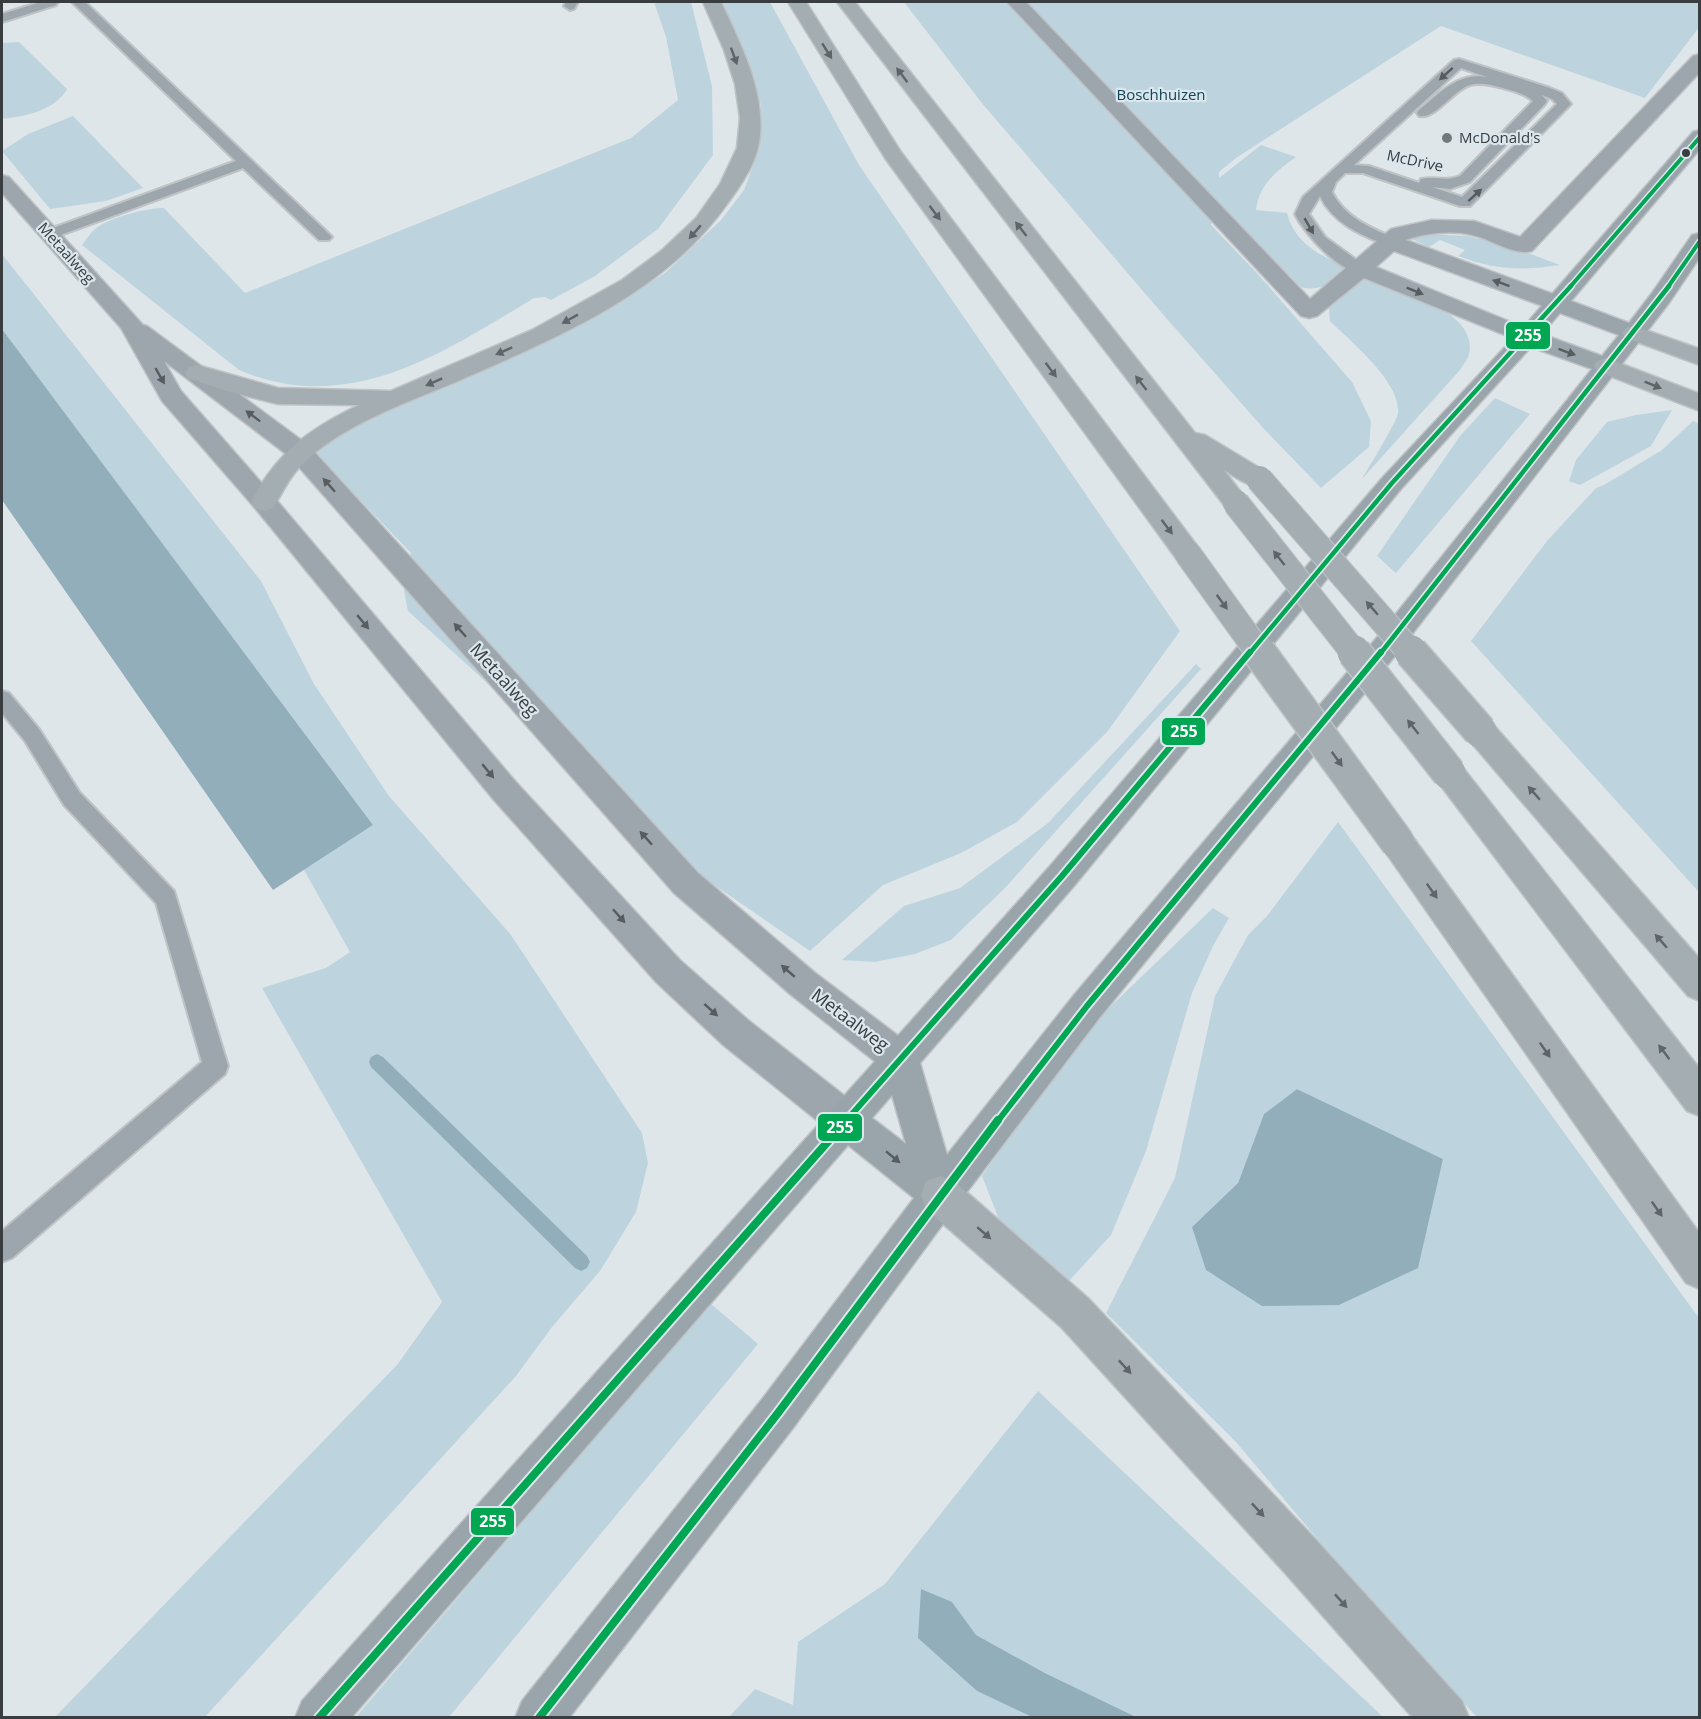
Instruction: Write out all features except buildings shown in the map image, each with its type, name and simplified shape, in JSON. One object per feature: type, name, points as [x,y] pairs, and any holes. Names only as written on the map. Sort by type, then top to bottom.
[{"type":"highway","points":[[264,502],[268,491],[306,445],[353,419],[537,336],[603,301],[646,273],[688,240],[720,203],[741,166],[750,136],[750,109],[744,83],[712,2]]},
{"type":"highway","points":[[796,2],[892,154],[1188,554],[1398,843],[1700,1269]]},
{"type":"highway","points":[[846,2],[1177,429],[1449,773],[1700,1099]]},
{"type":"highway","points":[[1634,333],[1700,358]]},
{"type":"highway","points":[[1606,366],[1700,403]]},
{"type":"highway","points":[[197,373],[246,389],[278,396],[398,398]]},
{"type":"highway","points":[[1177,429],[1259,479],[1700,985]]},
{"type":"highway","points":[[940,1195],[1075,1313],[1301,1557],[1445,1718]]},
{"type":"main road","points":[[319,1718],[1062,876],[1392,483],[1527,337],[1700,136]]},
{"type":"main road","points":[[539,1718],[778,1413],[940,1195],[1087,1006],[1389,643],[1634,333],[1700,240]]},
{"type":"main road","points":[[1556,303],[1634,333]]},
{"type":"main road","points":[[1527,337],[1606,366]]},
{"type":"main road","name":"Metaalweg","points":[[900,1059],[940,1195]]},
{"type":"main road","name":"Metaalweg","points":[[847,1121],[940,1195]]},
{"type":"street","points":[[1016,2],[1308,311],[1361,269],[1399,234],[1432,227],[1474,228],[1524,246],[1700,60]]},
{"type":"street","name":"Metaalweg","points":[[2,181],[131,325],[171,395],[264,502],[504,790],[668,971],[735,1032],[847,1121]]},
{"type":"street","points":[[1391,242],[1556,303]]},
{"type":"street","points":[[1361,269],[1527,337]]},
{"type":"street","name":"Metaalweg","points":[[131,325],[299,451],[686,883],[802,983],[900,1059]]},
{"type":"lane","points":[[2,18],[52,2]]},
{"type":"lane","points":[[78,2],[324,237]]},
{"type":"lane","points":[[1341,170],[1364,169],[1465,203],[1564,104],[1557,96],[1545,91],[1459,63],[1310,197],[1302,214],[1310,231],[1329,250],[1361,269]]},
{"type":"lane","name":"McDrive","points":[[1364,169],[1389,170],[1441,185],[1450,185],[1465,179],[1540,101],[1536,95],[1511,86],[1490,80],[1471,79],[1462,82],[1414,121],[1389,124]]},
{"type":"lane","points":[[50,234],[246,162]]},
{"type":"lane","points":[[1329,180],[1325,192],[1330,206],[1346,220],[1391,242]]},
{"type":"lane","points":[[2,699],[32,735],[72,799],[166,898],[216,1066],[2,1248]]},
{"type":"green space","points":[[654,2],[691,2],[712,86],[713,155],[658,229],[595,276],[551,300],[545,297],[534,298],[430,357],[394,372],[357,382],[319,386],[280,383],[239,370],[82,245],[95,229],[107,222],[132,213],[164,208],[245,293],[631,138],[678,100],[666,37]]},
{"type":"green space","points":[[723,2],[770,2],[859,165],[1180,631],[1107,732],[1017,822],[961,853],[883,885],[810,951],[694,871],[408,611],[402,579],[411,553],[316,454],[343,432],[589,321],[665,273],[721,220],[744,190],[759,149],[761,105]]},
{"type":"green space","name":"Boschhuizen","points":[[904,2],[1699,2],[1700,26],[1645,98],[1441,26],[1236,158],[1219,172],[1219,178],[1261,145],[1296,157],[1270,179],[1261,193],[1256,210],[1287,213],[1302,241],[1348,268],[1321,287],[1301,287],[1215,200],[1211,225],[1256,272],[1352,382],[1371,421],[1369,447],[1321,488],[1264,429],[1167,319],[981,102]]},
{"type":"green space","points":[[19,42],[67,89],[55,103],[39,111],[2,119],[2,43]]},
{"type":"green space","points":[[73,116],[143,188],[106,201],[50,209],[2,151],[28,134]]},
{"type":"green space","points":[[1428,234],[1467,236],[1507,245],[1560,265],[1533,268],[1496,267],[1458,256],[1465,250],[1440,240],[1429,247],[1410,238]]},
{"type":"green space","points":[[2,254],[261,581],[314,684],[389,796],[511,935],[642,1133],[648,1163],[636,1212],[600,1271],[552,1327],[516,1376],[205,1717],[55,1717],[397,1365],[442,1302],[262,988],[326,968],[350,952],[304,870],[373,825],[2,329]]},
{"type":"green space","points":[[1366,277],[1414,295],[1449,314],[1462,325],[1469,339],[1469,354],[1460,370],[1362,479],[1396,418],[1397,401],[1391,388],[1373,363],[1330,321],[1329,308]]},
{"type":"green space","points":[[1495,398],[1530,414],[1396,573],[1377,556],[1460,436]]},
{"type":"green space","points":[[1672,410],[1651,446],[1580,485],[1569,481],[1576,460],[1607,422]]},
{"type":"green space","points":[[1693,421],[1700,424],[1699,892],[1471,641],[1547,541],[1596,488],[1662,450]]},
{"type":"green space","points":[[1196,664],[1201,669],[1005,888],[951,940],[915,954],[875,962],[842,960],[904,906],[960,888],[1048,823]]},
{"type":"green space","points":[[1338,822],[1699,1318],[1699,1717],[1477,1717],[1388,1623],[1236,1442],[1106,1313],[1175,1178],[1215,996],[1248,935],[1267,916]],"holes":[[[1297,1089],[1443,1159],[1192,1227],[1238,1183],[1264,1114]]]},
{"type":"green space","points":[[1213,908],[1229,918],[1213,946],[1192,993],[1146,1151],[1111,1235],[1068,1282],[1022,1247],[998,1217],[982,1176],[1087,1029]]},
{"type":"green space","points":[[710,1303],[758,1344],[449,1717],[355,1718]]},
{"type":"green space","points":[[1038,1391],[1383,1717],[1136,1717],[1045,1673],[975,1635],[952,1602],[977,1691],[1032,1717],[728,1718],[755,1689],[793,1705],[798,1642],[885,1584]]},
{"type":"shaded area","points":[[2,329],[373,825],[273,890],[2,500]]},
{"type":"shaded area","points":[[1297,1089],[1443,1159],[1418,1268],[1339,1305],[1262,1306],[1206,1270],[1192,1227],[1238,1183],[1264,1114]]},
{"type":"shaded area","points":[[921,1589],[952,1602],[976,1635],[1045,1673],[1136,1717],[1032,1717],[977,1691],[918,1638]]},
{"type":"waterway","points":[[377,1062],[581,1262]]},
{"type":"transit line","name":"255","points":[[319,1718],[1062,876],[1392,483],[1527,337],[1700,137]]},
{"type":"transit line","name":"255","points":[[539,1718],[778,1413],[940,1195],[1087,1006],[1389,643],[1661,298],[1700,241]]},
{"type":"place","name":"McDonald's","points":[[1447,138]]}]
